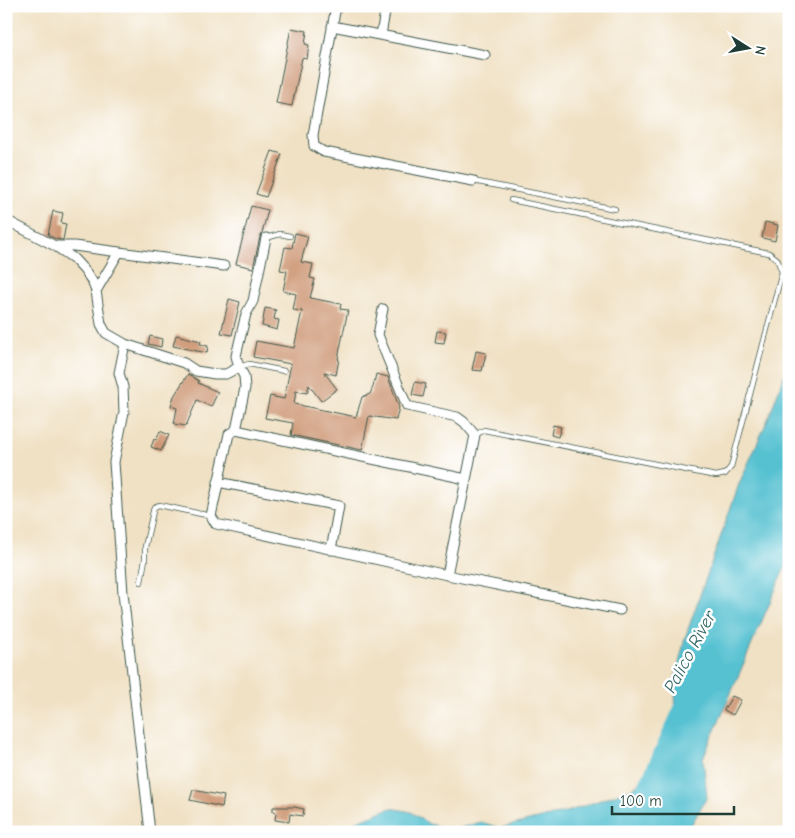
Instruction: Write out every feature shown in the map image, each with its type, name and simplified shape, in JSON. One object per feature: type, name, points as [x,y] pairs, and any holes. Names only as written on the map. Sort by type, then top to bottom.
[{"type":"street","points":[[336,6],[312,135],[314,146],[324,152],[473,181]]},
{"type":"street","points":[[381,35],[386,6]]},
{"type":"street","points":[[332,26],[485,55]]},
{"type":"street","points":[[6,220],[55,246],[73,258],[85,271],[92,281],[96,292],[101,324],[106,333],[125,344],[184,363],[196,371],[226,374],[239,367]]},
{"type":"street","points":[[236,430],[245,388],[244,376],[236,356],[246,314],[253,301],[266,238]]},
{"type":"street","points":[[55,246],[74,246],[224,266]]},
{"type":"street","points":[[96,292],[119,252]]},
{"type":"street","points":[[383,309],[378,335],[407,406],[457,417],[475,434],[447,575]]},
{"type":"street","points":[[125,344],[119,373],[123,387],[124,412],[114,462],[124,593],[150,832]]},
{"type":"street","points":[[466,480],[236,430],[229,434],[211,516],[216,524],[447,575],[620,610]]},
{"type":"street","points":[[218,482],[339,506],[331,550]]},
{"type":"lane","points":[[473,181],[615,209]]},
{"type":"lane","points":[[475,434],[484,430],[716,476],[725,474],[731,467],[782,272],[777,259],[769,253],[511,200]]},
{"type":"lane","points":[[266,238],[280,234],[290,236]]},
{"type":"lane","points":[[239,367],[249,364],[284,371]]},
{"type":"lane","points":[[141,582],[145,559],[144,547],[154,507],[159,505],[211,516]]},
{"type":"water","points":[[789,363],[789,558],[703,758],[707,797],[687,832],[340,832],[347,825],[391,808],[411,812],[429,824],[453,830],[481,822],[500,828],[570,811],[631,789],[660,770],[676,733],[675,680],[685,638],[739,484],[768,419]]},
{"type":"building","points":[[291,28],[307,31],[305,44],[309,45],[307,59],[302,58],[292,106],[276,103]]},
{"type":"building","points":[[272,151],[282,154],[266,197],[256,194]]},
{"type":"building","points":[[251,206],[268,210],[253,268],[236,264]]},
{"type":"building","points":[[53,211],[63,213],[61,223],[66,224],[63,240],[48,235]]},
{"type":"building","points":[[765,222],[778,225],[775,241],[762,238]]},
{"type":"building","points":[[295,233],[308,236],[301,262],[313,264],[310,278],[315,279],[310,298],[341,304],[340,309],[348,310],[336,375],[324,372],[337,389],[321,401],[309,385],[307,393],[296,391],[294,404],[356,417],[362,397],[370,394],[376,374],[388,377],[399,407],[396,420],[369,416],[362,450],[291,435],[293,423],[265,418],[270,396],[284,399],[291,364],[253,357],[256,341],[294,348],[302,311],[293,310],[296,294],[283,291],[287,271],[280,270],[285,247],[292,248]]},
{"type":"building","points":[[229,299],[240,302],[232,335],[221,333]]},
{"type":"building","points":[[265,308],[276,310],[274,319],[279,320],[277,330],[262,326]]},
{"type":"building","points":[[437,331],[446,332],[444,343],[435,342]]},
{"type":"building","points":[[176,335],[201,341],[200,344],[208,346],[207,353],[173,346]]},
{"type":"building","points":[[150,336],[162,339],[161,347],[148,344]]},
{"type":"building","points":[[476,351],[486,353],[482,371],[472,370]]},
{"type":"building","points":[[188,374],[199,381],[198,383],[218,392],[211,407],[197,400],[186,426],[174,424],[177,408],[171,406],[174,396]]},
{"type":"building","points":[[415,382],[426,384],[423,397],[412,395]]},
{"type":"building","points":[[553,425],[561,427],[558,437],[551,435]]},
{"type":"building","points":[[160,431],[169,435],[161,451],[151,447]]},
{"type":"building","points":[[732,696],[741,700],[733,715],[724,710]]},
{"type":"building","points":[[193,790],[224,796],[222,807],[190,800]]},
{"type":"building","points":[[273,807],[304,809],[303,816],[290,814],[289,822],[275,820],[276,812],[273,811]]},
{"type":"waterway","name":"Palico River","points":[[643,793],[683,705]]}]
